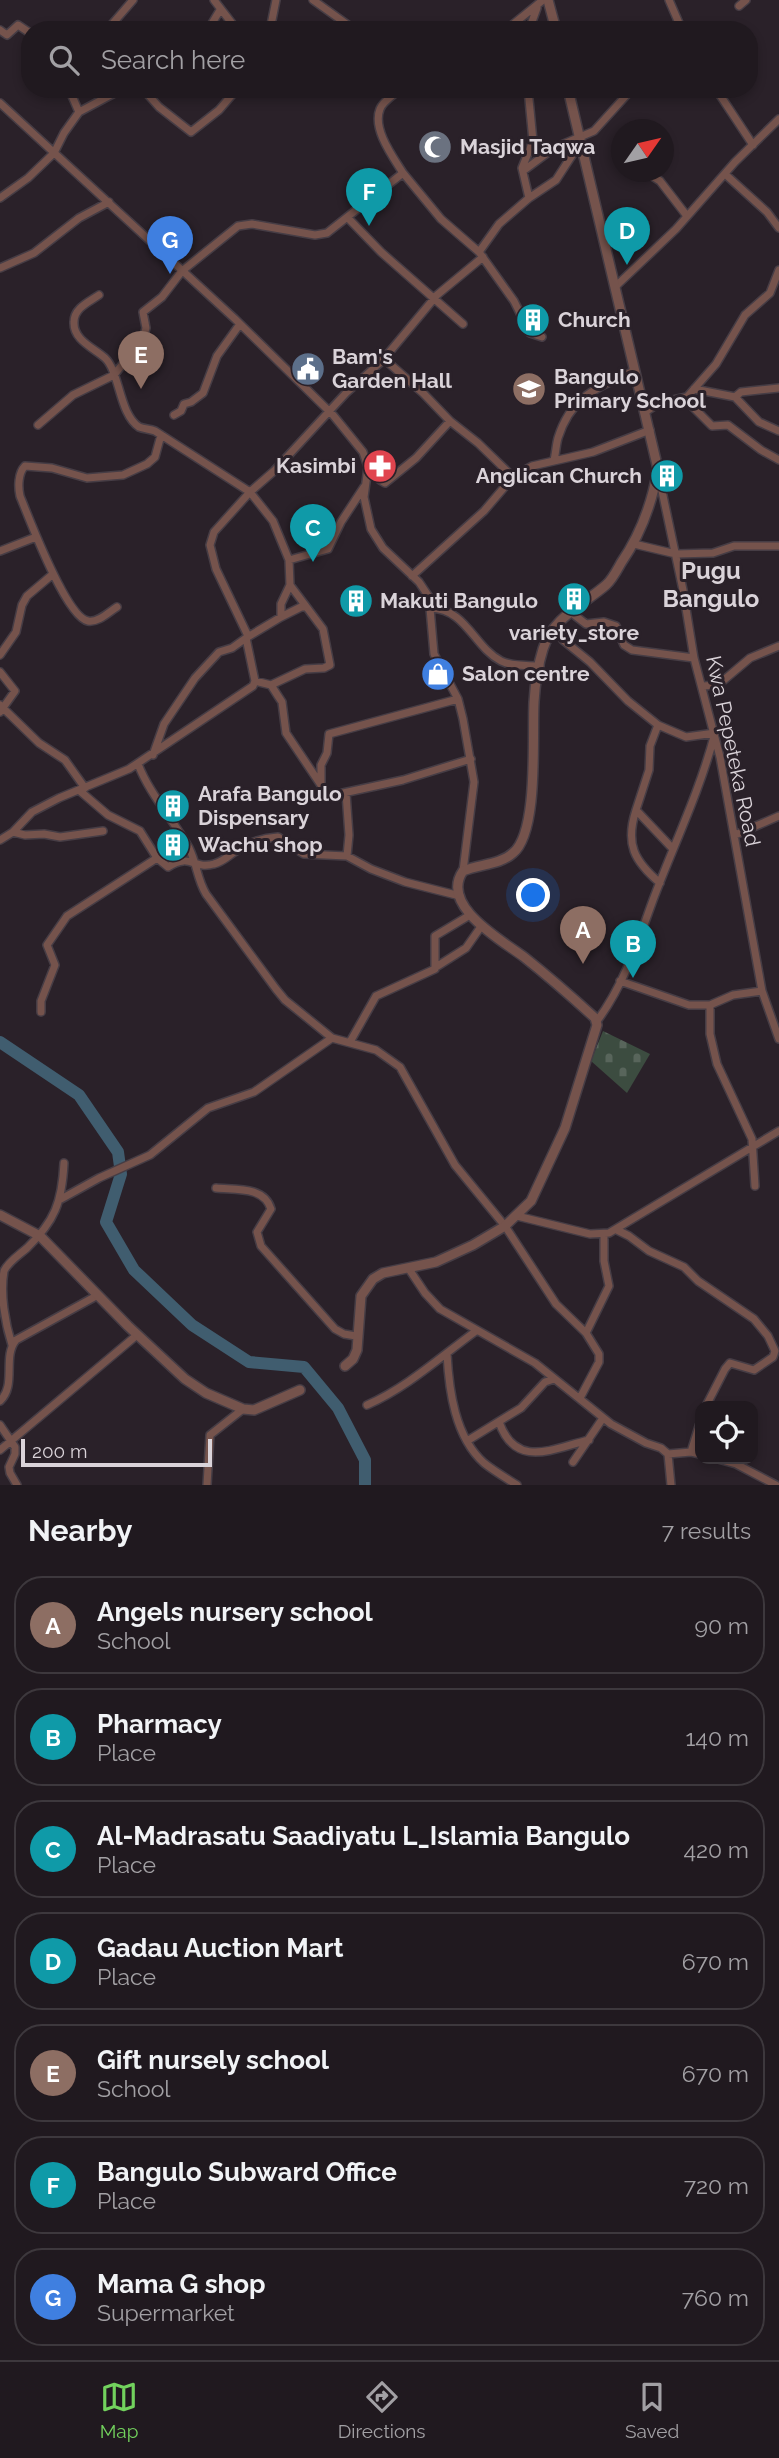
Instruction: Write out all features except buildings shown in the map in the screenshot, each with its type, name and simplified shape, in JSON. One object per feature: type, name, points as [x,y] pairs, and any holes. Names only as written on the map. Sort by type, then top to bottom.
[{"type":"street","points":[[118,21],[134,0]]},
{"type":"street","points":[[214,0],[230,21]]},
{"type":"street","points":[[272,21],[276,0]]},
{"type":"street","points":[[313,0],[342,21]]},
{"type":"street","points":[[669,0],[678,21]]},
{"type":"street","points":[[739,6],[746,0]]},
{"type":"street","points":[[517,21],[543,1]]},
{"type":"street","points":[[530,21],[543,1]]},
{"type":"street","points":[[543,1],[552,21]]},
{"type":"street","points":[[213,21],[220,10]]},
{"type":"street","points":[[0,30],[8,35],[18,25],[21,27]]},
{"type":"street","points":[[73,98],[79,112]]},
{"type":"street","points":[[0,198],[28,178],[54,153],[79,112],[105,98]]},
{"type":"street","points":[[151,98],[191,132],[219,110],[229,98]]},
{"type":"street","points":[[390,98],[379,110],[378,120],[382,135],[403,173],[425,203],[481,254],[514,302],[530,333],[542,337]]},
{"type":"street","points":[[529,98],[533,141],[523,163],[523,171],[529,198]]},
{"type":"street","points":[[463,872],[511,855],[522,842],[530,810],[534,698],[543,650],[554,628],[569,611],[608,583],[634,544],[644,523],[658,469],[570,98]]},
{"type":"street","points":[[523,171],[554,148],[579,140],[598,128],[624,98]]},
{"type":"street","points":[[722,98],[753,145]]},
{"type":"street","points":[[0,103],[240,324],[328,411],[380,480],[385,483],[421,453],[450,421]]},
{"type":"street","points":[[615,287],[779,119]]},
{"type":"street","points":[[0,840],[40,808],[138,764],[213,711],[248,690],[255,681],[247,637],[216,569],[210,545],[214,532],[328,411],[383,358],[433,299],[481,254],[499,224],[529,198],[556,180],[579,140]]},
{"type":"street","points":[[38,425],[74,395],[114,374],[143,339],[146,328],[143,312],[162,297],[182,271],[207,248],[238,226],[244,224],[321,235],[331,231],[403,173]]},
{"type":"street","points":[[725,174],[775,215],[779,228]]},
{"type":"street","points":[[660,182],[687,216]]},
{"type":"street","points":[[0,268],[34,253],[79,218],[109,202]]},
{"type":"street","points":[[348,218],[463,324]]},
{"type":"street","points":[[645,412],[659,403],[687,397],[716,364],[745,315],[770,293],[779,270]]},
{"type":"street","points":[[99,295],[76,311],[74,324],[81,339],[109,362],[122,400],[135,422],[161,435],[250,492],[273,521],[289,560],[290,585],[281,604],[281,617]]},
{"type":"street","points":[[174,415],[181,411],[184,404],[203,393],[212,364],[240,324]]},
{"type":"street","points":[[383,358],[513,477]]},
{"type":"street","points":[[554,460],[560,434],[573,405],[599,387],[634,371]]},
{"type":"street","points":[[694,388],[735,397],[760,422],[779,431]]},
{"type":"street","points":[[735,397],[741,392],[779,388]]},
{"type":"street","points":[[687,397],[689,404],[712,426],[717,428],[728,425],[779,460]]},
{"type":"street","points":[[412,576],[484,511],[513,477],[532,466],[606,448],[650,430]]},
{"type":"street","points":[[117,607],[96,621],[86,621],[76,612],[53,574],[36,537],[18,486],[23,467],[40,466],[88,478],[123,475],[148,464],[155,457],[161,435]]},
{"type":"street","points":[[367,461],[364,498],[371,529],[383,548],[424,588],[431,608],[434,654],[458,699],[471,759],[474,793],[463,872],[460,876],[460,896],[480,928],[523,957],[597,1021]]},
{"type":"street","name":"Kwa Pepeteka Road","points":[[658,469],[694,658],[715,733],[762,991],[779,1039]]},
{"type":"street","points":[[289,560],[328,549],[341,522],[364,487]]},
{"type":"street","points":[[0,551],[36,537]]},
{"type":"street","points":[[634,544],[676,554],[713,553],[734,546],[779,546]]},
{"type":"street","points":[[0,655],[16,632],[22,605],[27,596],[53,574]]},
{"type":"street","points":[[255,681],[271,685],[305,669],[330,665],[324,633],[290,585]]},
{"type":"street","points":[[153,755],[164,724],[195,678],[219,652],[230,650],[281,617],[305,607]]},
{"type":"street","points":[[431,608],[446,610],[459,618],[492,654],[503,662],[540,666]]},
{"type":"street","points":[[569,611],[586,624],[604,622],[616,626],[624,645],[632,650],[694,658]]},
{"type":"street","points":[[345,1366],[353,1359],[357,1350],[361,1296],[366,1286],[383,1273],[436,1262],[473,1245],[505,1226],[531,1201],[565,1128],[597,1021],[620,981],[646,923],[699,787],[715,733],[686,737],[658,725],[628,701],[590,662],[563,640],[554,628]]},
{"type":"street","points":[[703,686],[718,685],[750,658],[779,646]]},
{"type":"street","points":[[0,671],[15,691],[1,708],[39,743],[65,760],[83,789],[108,815],[140,831],[157,858],[168,867],[177,860],[188,860],[205,866],[219,863],[256,840],[273,838],[282,839],[304,854],[347,856],[405,882],[460,896]]},
{"type":"street","points":[[271,685],[282,702],[286,733],[327,794],[346,793],[403,780],[471,759]]},
{"type":"street","points":[[321,783],[321,765],[327,752],[329,734],[458,699]]},
{"type":"street","points":[[658,725],[650,746],[649,770],[632,827],[632,851],[650,875],[660,883]]},
{"type":"street","points":[[138,764],[150,789],[196,863],[199,881],[206,894],[272,984],[285,1000],[332,1038],[376,1050],[400,1068],[455,1165],[505,1226],[556,1304],[586,1333],[599,1354],[599,1362],[580,1398]]},
{"type":"street","points":[[346,793],[349,825],[347,856]]},
{"type":"street","points":[[636,810],[673,849]]},
{"type":"street","points":[[735,835],[779,816]]},
{"type":"street","points":[[13,832],[60,837],[103,831]]},
{"type":"street","points":[[41,1012],[41,1001],[55,965],[47,945],[64,919],[157,858]]},
{"type":"street","points":[[436,967],[435,936],[470,915]]},
{"type":"street","points":[[350,1042],[372,1000],[436,967],[466,948],[480,928]]},
{"type":"street","points":[[620,981],[689,1005],[710,1005],[733,995],[762,991]]},
{"type":"street","points":[[710,1005],[710,1034],[717,1064],[752,1139],[755,1186]]},
{"type":"street","points":[[61,1199],[99,1178],[150,1156],[208,1108],[254,1091],[332,1038]]},
{"type":"street","points":[[517,1216],[604,1235],[617,1230],[779,1131]]},
{"type":"street","points":[[0,1401],[7,1391],[12,1345],[1,1313],[2,1278],[5,1269],[40,1236],[55,1214],[61,1199],[64,1163]]},
{"type":"street","points":[[216,1188],[256,1192],[266,1199],[271,1209],[257,1232],[261,1246],[335,1329],[344,1335],[356,1336]]},
{"type":"street","points":[[0,1215],[40,1236],[137,1335],[185,1380],[206,1393],[243,1409],[254,1410],[300,1390]]},
{"type":"street","points":[[617,1230],[649,1251],[684,1267],[698,1281],[754,1319],[768,1336],[775,1351],[773,1357],[754,1370],[730,1363],[709,1401]]},
{"type":"street","points":[[586,1333],[609,1286],[604,1261],[604,1235]]},
{"type":"street","points":[[409,1269],[440,1309],[536,1363],[619,1430],[661,1448],[668,1454],[671,1485]]},
{"type":"street","points":[[12,1345],[22,1336],[99,1295]]},
{"type":"street","points":[[367,1405],[390,1395],[476,1331]]},
{"type":"street","points":[[0,1450],[137,1335]]},
{"type":"street","points":[[447,1354],[453,1399],[467,1441],[484,1463],[517,1485]]},
{"type":"street","points":[[467,1441],[528,1403],[545,1382],[554,1379]]},
{"type":"street","points":[[207,1485],[210,1435],[243,1409]]},
{"type":"street","points":[[573,1462],[603,1418]]},
{"type":"street","points":[[499,1423],[512,1443],[530,1453],[539,1454],[589,1440]]},
{"type":"street","points":[[0,1425],[15,1451],[9,1467],[17,1485]]},
{"type":"street","points":[[691,1452],[695,1439]]},
{"type":"street","points":[[668,1454],[695,1453]]},
{"type":"street","points":[[736,1464],[776,1485]]},
{"type":"green space","points":[[603,1031],[650,1054],[627,1093],[591,1061]]},
{"type":"waterway","points":[[0,1042],[79,1095],[118,1152],[121,1174],[106,1222],[134,1270],[192,1325],[249,1362],[304,1367],[338,1408],[365,1460],[365,1485]]},
{"type":"place","name":"Masjid Taqwa","points":[[435,147]]},
{"type":"place","name":"Bangulo Subward Office","points":[[369,226]]},
{"type":"place","name":"Gadau Auction Mart","points":[[627,265]]},
{"type":"place","name":"Mama G shop","points":[[170,274]]},
{"type":"place","name":"Church","points":[[533,320]]},
{"type":"place","name":"Bam's Garden Hall","points":[[308,369]]},
{"type":"place","name":"Gift nursely school","points":[[141,389]]},
{"type":"place","name":"Bangulo Primary School","points":[[529,389]]},
{"type":"place","name":"Kasimbi","points":[[380,466]]},
{"type":"place","name":"Anglican Church","points":[[667,476]]},
{"type":"place","name":"Al-Madrasatu Saadiyatu L_Islamia Bangulo","points":[[313,562]]},
{"type":"place","name":"variety_store","points":[[574,599]]},
{"type":"place","name":"Makuti Bangulo","points":[[356,601]]},
{"type":"place","name":"Salon centre","points":[[438,674]]},
{"type":"place","name":"Arafa Bangulo Dispensary","points":[[173,806]]},
{"type":"place","name":"Wachu shop","points":[[173,845]]},
{"type":"place","name":"Angels nursery school","points":[[583,964]]},
{"type":"place","name":"Pharmacy","points":[[633,978]]},
{"type":"district","name":"Pugu Bangulo","points":[[711,585]]}]
